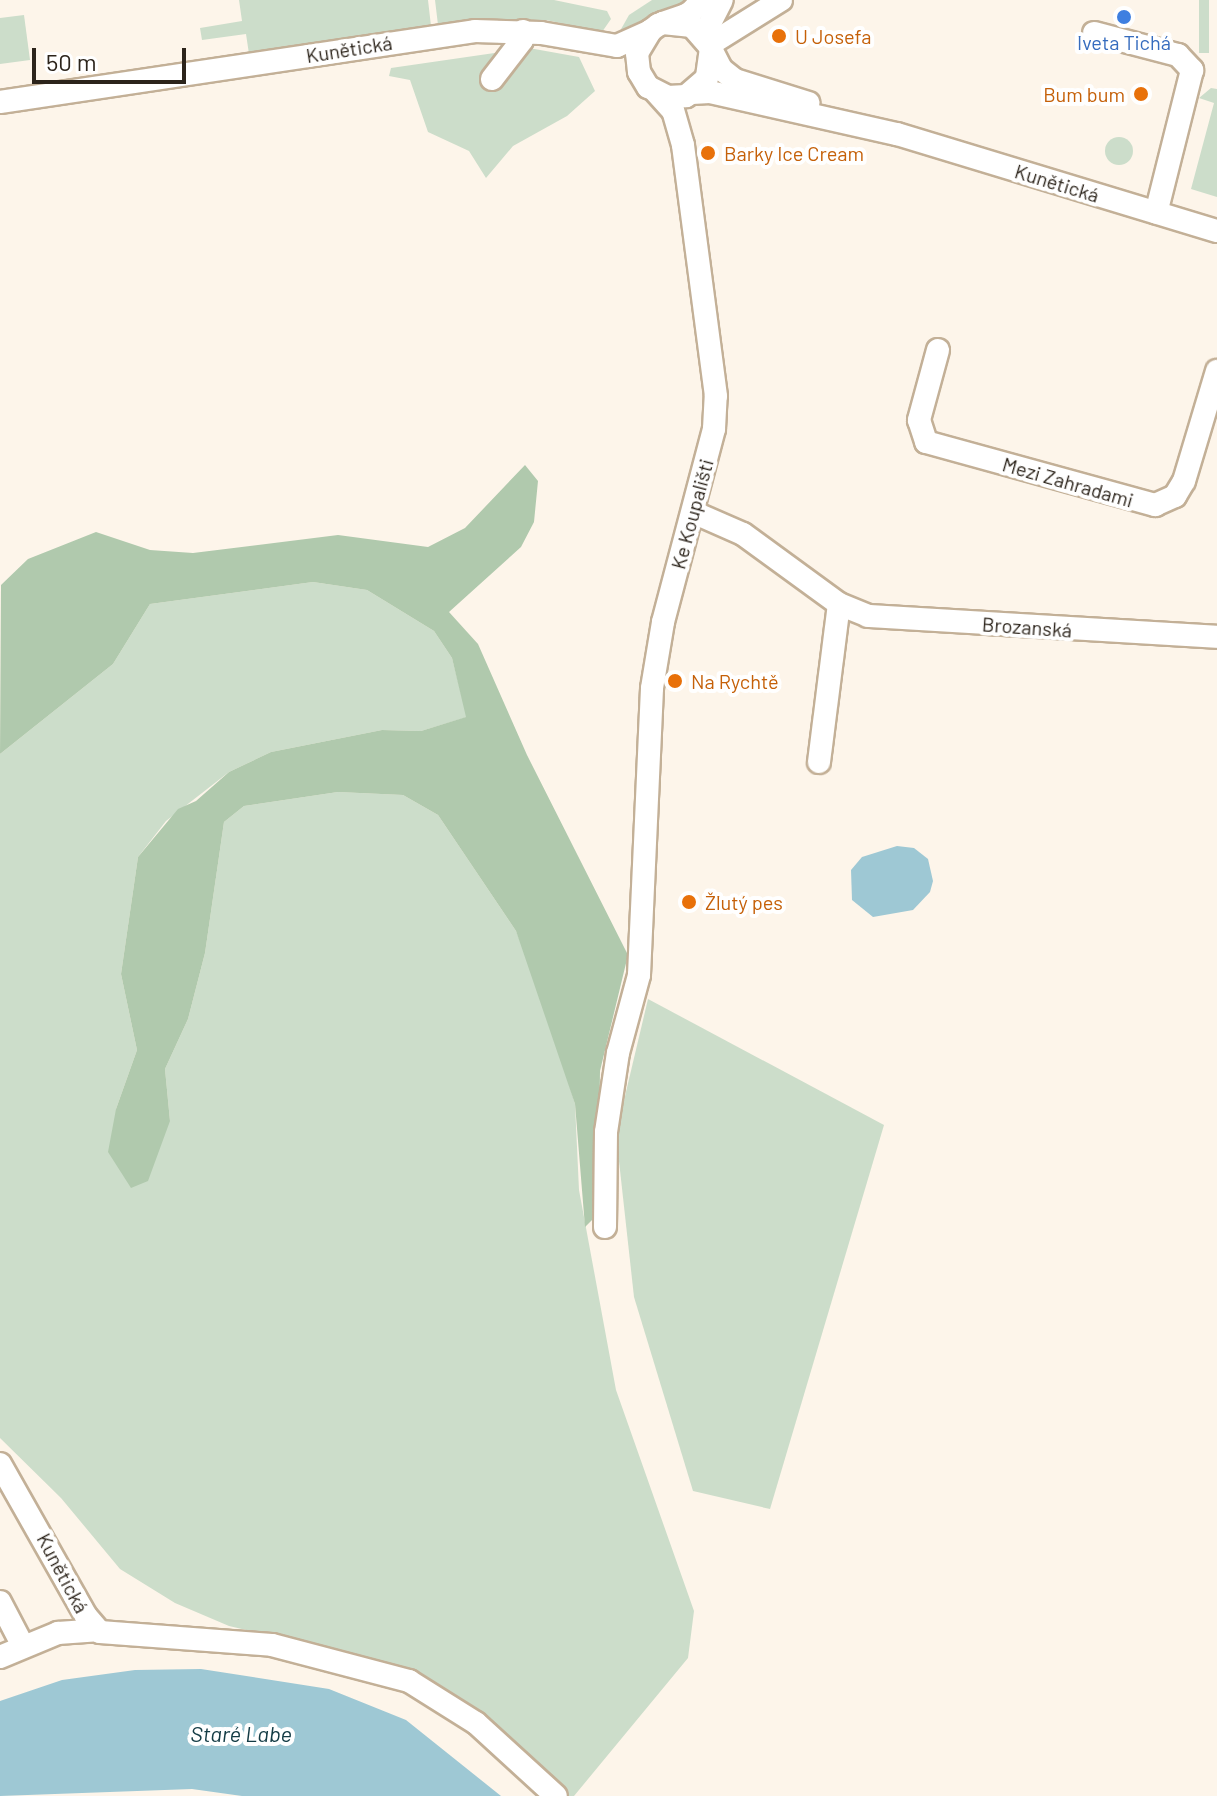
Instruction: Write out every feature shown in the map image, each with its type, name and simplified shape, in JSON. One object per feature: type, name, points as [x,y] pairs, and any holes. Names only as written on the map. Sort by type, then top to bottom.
[{"type":"street","name":"Kunětická","points":[[603,46],[629,45],[656,27],[691,12],[702,0]]},
{"type":"street","points":[[708,43],[685,23],[656,27],[637,59],[650,88],[689,94],[707,78],[708,43],[722,0]]},
{"type":"street","points":[[708,43],[781,0]]},
{"type":"street","name":"Kunětická","points":[[0,102],[475,31],[532,32],[603,46],[622,54],[650,88]]},
{"type":"street","points":[[492,79],[522,40],[532,32]]},
{"type":"street","points":[[1094,33],[1178,55],[1192,70],[1156,213]]},
{"type":"street","name":"Kunětická","points":[[708,43],[721,69],[735,80],[897,134],[1217,231]]},
{"type":"street","name":"Ke Koupališti","points":[[605,1227],[606,1132],[618,1053],[639,975],[652,688],[663,622],[695,513],[716,396],[683,145],[673,111],[650,88]]},
{"type":"street","name":"Kunětická","points":[[689,94],[710,92],[897,134]]},
{"type":"street","name":"Ke Koupališti","points":[[683,145],[689,94]]},
{"type":"street","name":"Mezi Zahradami","points":[[938,350],[919,420],[926,442],[1155,505],[1175,496],[1184,481],[1217,371]]},
{"type":"street","name":"Brozanská","points":[[695,513],[743,534],[839,604],[889,618],[1217,637]]},
{"type":"street","points":[[819,762],[839,604]]},
{"type":"street","name":"Kunětická","points":[[0,1464],[97,1630],[155,1640],[272,1645],[409,1681],[476,1723],[556,1796]]},
{"type":"street","points":[[0,1602],[23,1646]]},
{"type":"street","points":[[0,1657],[58,1633],[97,1630]]},
{"type":"green space","points":[[239,0],[428,0],[431,26],[249,54],[246,34],[202,40],[200,28],[242,21]]},
{"type":"green space","points":[[435,0],[554,0],[607,11],[611,19],[602,32],[546,20],[438,25]]},
{"type":"green space","points":[[652,0],[694,0],[616,38],[629,15]]},
{"type":"green space","points":[[1199,0],[1209,0],[1209,53],[1199,53]]},
{"type":"green space","points":[[24,15],[30,60],[0,64],[0,18]]},
{"type":"green space","points":[[529,48],[579,57],[595,91],[567,116],[513,146],[486,178],[469,151],[428,132],[410,80],[389,76],[391,68]]},
{"type":"green space","points":[[1211,88],[1217,89],[1217,197],[1191,189],[1214,103],[1199,98]]},
{"type":"green space","points":[[1119,137],[1129,141],[1133,151],[1129,161],[1119,165],[1109,161],[1105,151],[1109,141]]},
{"type":"green space","points":[[525,465],[538,481],[534,522],[521,547],[449,612],[478,644],[527,755],[628,955],[600,1071],[598,1214],[585,1227],[575,1104],[516,931],[438,815],[403,795],[338,792],[244,806],[224,822],[205,953],[188,1019],[165,1069],[170,1121],[148,1181],[131,1188],[108,1152],[116,1109],[137,1050],[121,974],[138,857],[178,809],[196,801],[229,772],[271,752],[382,730],[421,731],[466,717],[452,658],[434,631],[367,590],[313,582],[150,604],[113,664],[0,754],[1,585],[28,559],[96,532],[150,550],[193,553],[338,535],[428,547],[465,528]]},
{"type":"green space","points":[[313,582],[367,590],[434,631],[452,658],[467,717],[421,731],[382,730],[271,752],[229,772],[166,821],[138,857],[121,974],[137,1050],[116,1109],[170,1121],[165,1069],[188,1019],[205,953],[224,822],[244,806],[338,792],[403,795],[438,815],[516,931],[540,990],[575,1104],[579,1190],[616,1390],[694,1611],[688,1658],[574,1796],[566,1796],[462,1701],[424,1677],[381,1661],[229,1626],[175,1603],[120,1569],[61,1498],[0,1438],[0,754],[113,664],[150,604]]},
{"type":"green space","points":[[648,999],[884,1125],[770,1509],[693,1491],[634,1297],[616,1134]]},
{"type":"water","points":[[897,846],[914,848],[928,859],[933,881],[930,892],[913,910],[873,917],[852,900],[851,870],[862,857]]},
{"type":"water","name":"Staré Labe","points":[[201,1669],[329,1689],[406,1720],[501,1796],[242,1796],[192,1789],[0,1796],[0,1701],[62,1680],[135,1670]]},
{"type":"place","name":"Iveta Tichá","points":[[1124,17]]},
{"type":"place","name":"U Josefa","points":[[779,36]]},
{"type":"place","name":"Bum bum","points":[[1141,94]]},
{"type":"place","name":"Barky Ice Cream","points":[[708,153]]},
{"type":"place","name":"Na Rychtě","points":[[675,681]]},
{"type":"place","name":"Žlutý pes","points":[[689,902]]}]
